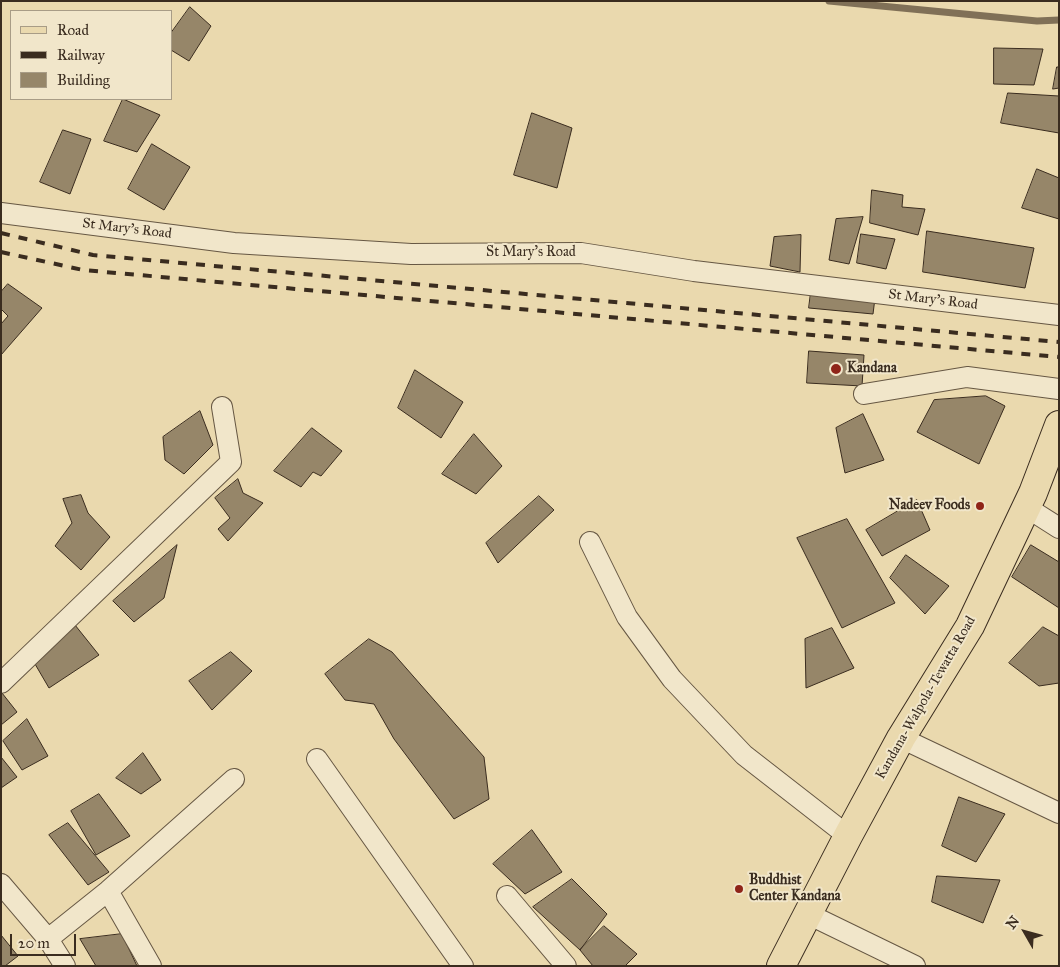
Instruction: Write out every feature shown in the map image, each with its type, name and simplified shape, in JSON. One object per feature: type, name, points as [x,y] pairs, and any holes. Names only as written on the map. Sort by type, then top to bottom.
[{"type":"main road","name":"Kandana-Walpola-Tewatta Road","points":[[781,966],[901,738],[970,626],[1033,493],[1059,425]]},
{"type":"street","name":"St Mary's Road","points":[[1,213],[234,243],[411,254],[581,253],[694,271],[1059,315]]},
{"type":"street","points":[[864,394],[967,377],[1059,390]]},
{"type":"street","points":[[1,683],[231,462],[222,407]]},
{"type":"street","points":[[1026,506],[1059,528]]},
{"type":"street","points":[[590,542],[626,617],[672,679],[744,755],[848,836]]},
{"type":"street","points":[[901,738],[1059,813]]},
{"type":"street","points":[[317,759],[463,966]]},
{"type":"street","points":[[48,939],[108,891],[234,779]]},
{"type":"street","points":[[1,884],[48,939],[65,966]]},
{"type":"street","points":[[108,891],[151,966]]},
{"type":"street","points":[[507,896],[566,966]]},
{"type":"street","points":[[808,914],[915,966]]},
{"type":"building","points":[[190,7],[211,26],[189,61],[172,51],[172,32]]},
{"type":"building","points":[[994,48],[1043,49],[1034,85],[994,84]]},
{"type":"building","points":[[1057,67],[1059,67],[1059,88],[1053,89]]},
{"type":"building","points":[[1008,93],[1059,96],[1059,133],[1001,123]]},
{"type":"building","points":[[123,100],[160,115],[137,152],[104,141]]},
{"type":"building","points":[[532,113],[572,128],[557,188],[514,175]]},
{"type":"building","points":[[63,130],[91,139],[70,194],[40,182]]},
{"type":"building","points":[[152,144],[190,167],[164,210],[128,189]]},
{"type":"building","points":[[1037,169],[1059,178],[1059,219],[1022,208]]},
{"type":"building","points":[[872,190],[903,195],[902,207],[925,209],[918,235],[870,223]]},
{"type":"building","points":[[863,217],[849,264],[829,260],[836,219]]},
{"type":"building","points":[[927,231],[1034,248],[1025,288],[923,272]]},
{"type":"building","points":[[861,234],[895,239],[886,269],[857,263]]},
{"type":"building","points":[[801,235],[800,272],[770,266],[774,237]]},
{"type":"building","points":[[8,284],[42,308],[1,355],[1,324],[8,316],[1,309],[1,292]]},
{"type":"building","points":[[811,292],[875,298],[873,314],[809,308]]},
{"type":"building","name":"Kandana","points":[[809,351],[864,355],[862,386],[807,383]]},
{"type":"building","points":[[415,370],[463,402],[441,438],[398,408]]},
{"type":"building","points":[[986,396],[1005,406],[979,464],[917,432],[934,400]]},
{"type":"building","points":[[200,411],[213,445],[184,474],[165,460],[163,437]]},
{"type":"building","points":[[863,414],[884,460],[845,473],[836,428]]},
{"type":"building","points":[[312,428],[342,451],[321,476],[313,472],[301,487],[274,471]]},
{"type":"building","points":[[474,434],[502,466],[476,494],[442,474]]},
{"type":"building","points":[[238,479],[243,493],[263,503],[228,541],[218,529],[230,518],[215,498]]},
{"type":"building","points":[[81,495],[88,513],[110,537],[81,570],[55,546],[72,523],[63,499]]},
{"type":"building","points":[[539,496],[554,510],[498,563],[486,543]]},
{"type":"building","points":[[917,500],[930,530],[882,556],[866,530]]},
{"type":"building","points":[[847,519],[895,603],[842,628],[797,538]]},
{"type":"building","points":[[177,545],[164,598],[134,622],[113,601]]},
{"type":"building","points":[[1031,545],[1059,562],[1059,608],[1012,577]]},
{"type":"building","points":[[906,555],[949,586],[925,614],[890,578]]},
{"type":"building","points":[[75,625],[99,655],[49,688],[35,664]]},
{"type":"building","points":[[1043,627],[1059,636],[1059,683],[1039,686],[1009,663]]},
{"type":"building","points":[[832,628],[854,668],[806,688],[805,639]]},
{"type":"building","points":[[369,639],[392,652],[484,757],[489,799],[454,819],[394,739],[374,704],[345,700],[325,674]]},
{"type":"building","points":[[231,652],[252,671],[212,710],[189,681]]},
{"type":"building","points":[[1,694],[17,712],[1,725]]},
{"type":"building","points":[[27,719],[48,756],[22,770],[3,741]]},
{"type":"building","points":[[143,753],[161,780],[141,794],[116,778]]},
{"type":"building","points":[[1,757],[17,777],[1,788]]},
{"type":"building","points":[[99,794],[130,836],[96,855],[71,811]]},
{"type":"building","points":[[959,797],[1005,814],[976,862],[942,846]]},
{"type":"building","points":[[68,823],[109,872],[88,885],[49,835]]},
{"type":"building","points":[[532,830],[562,872],[525,894],[493,864]]},
{"type":"building","points":[[937,876],[1000,880],[983,923],[932,902]]},
{"type":"building","points":[[572,879],[607,914],[580,950],[533,907]]},
{"type":"building","points":[[604,926],[637,954],[625,966],[593,966],[580,950]]},
{"type":"building","points":[[122,934],[137,966],[96,966],[80,939]]},
{"type":"building","points":[[1,935],[18,956],[5,966],[1,966]]},
{"type":"waterway","points":[[829,1],[1037,21],[1059,20]]},
{"type":"railway","points":[[1,233],[93,255],[1059,342]]},
{"type":"railway","points":[[1,252],[83,270],[1059,357]]},
{"type":"place","name":"Kandana","points":[[836,369]]},
{"type":"place","name":"Nadeev Foods","points":[[980,506]]},
{"type":"place","name":"Buddhist Center Kandana","points":[[739,889]]}]
